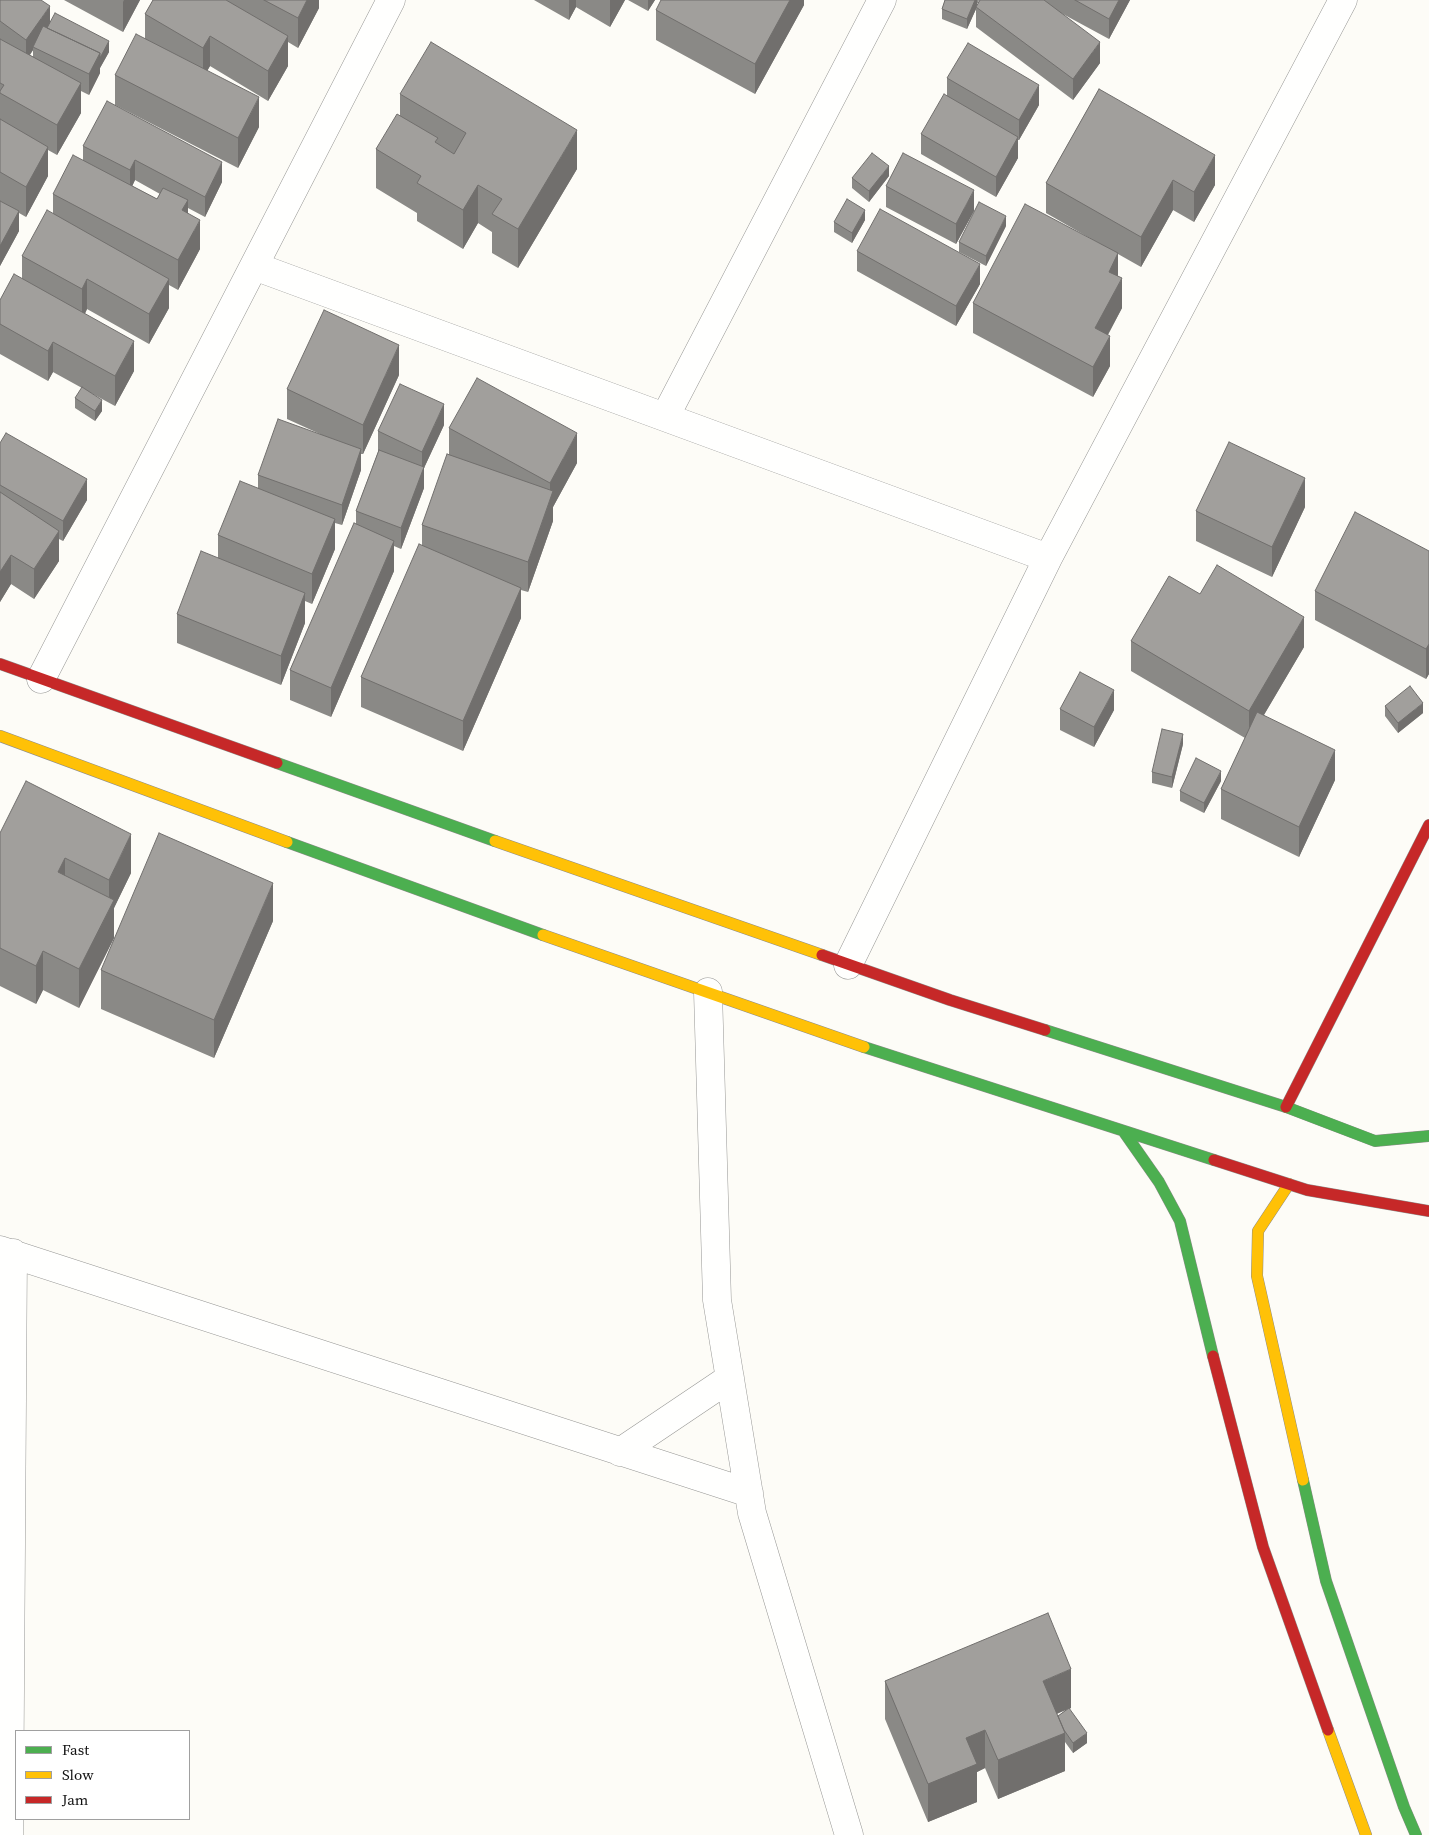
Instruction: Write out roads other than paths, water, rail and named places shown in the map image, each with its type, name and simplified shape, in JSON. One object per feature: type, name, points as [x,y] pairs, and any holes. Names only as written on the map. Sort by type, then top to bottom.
[{"type":"main road","points":[[0,664],[561,865],[848,965],[959,1003],[1286,1107],[1375,1142],[1429,1136]]},
{"type":"main road","points":[[0,736],[480,913],[888,1056],[1307,1190],[1429,1211]]},
{"type":"main road","points":[[1286,1107],[1429,825]]},
{"type":"main road","points":[[1124,1132],[1159,1182],[1180,1221],[1201,1312],[1263,1547],[1366,1835]]},
{"type":"main road","points":[[1289,1184],[1258,1231],[1257,1276],[1326,1581],[1404,1807],[1416,1835]]},
{"type":"street","points":[[665,417],[882,0]]},
{"type":"street","points":[[848,965],[1048,558],[1342,0]]},
{"type":"street","points":[[41,679],[254,266],[383,3]]},
{"type":"street","points":[[254,266],[1048,558]]},
{"type":"street","points":[[708,992],[717,1300],[752,1513],[849,1835]]},
{"type":"street","points":[[9,1835],[6,1252],[749,1493]]},
{"type":"street","points":[[620,1452],[730,1378]]}]
